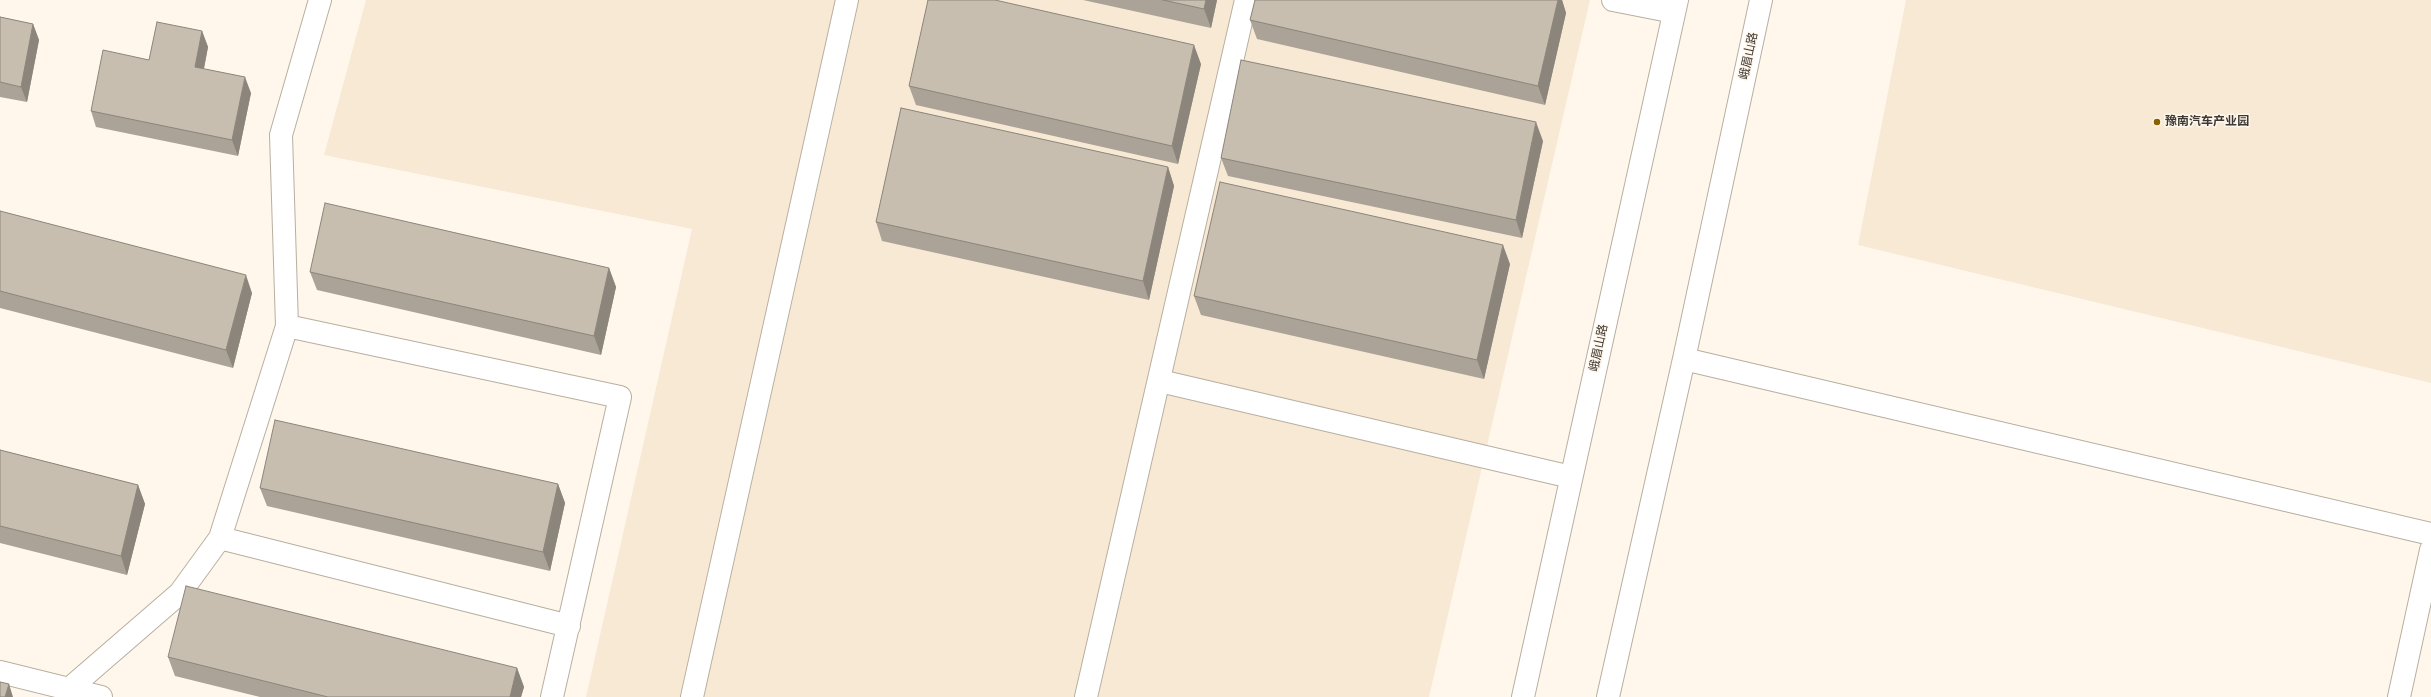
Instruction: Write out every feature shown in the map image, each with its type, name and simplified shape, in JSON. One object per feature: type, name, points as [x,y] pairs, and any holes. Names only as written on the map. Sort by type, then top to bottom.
[{"type":"street","points":[[68,693],[180,594],[220,538],[287,326],[281,135],[320,0]]},
{"type":"street","points":[[692,697],[847,0]]},
{"type":"street","points":[[1086,697],[1160,382],[1246,0]]},
{"type":"street","points":[[1613,0],[1675,6]]},
{"type":"street","name":"峨眉山路","points":[[1608,697],[1684,359],[1761,0]]},
{"type":"street","name":"峨眉山路","points":[[1523,697],[1675,6]]},
{"type":"street","points":[[287,326],[620,397],[552,697]]},
{"type":"street","points":[[1684,359],[2431,534]]},
{"type":"street","points":[[1160,382],[1571,477]]},
{"type":"street","points":[[220,538],[569,626]]},
{"type":"street","points":[[2399,697],[2431,550]]},
{"type":"street","points":[[0,672],[68,693],[101,697]]},
{"type":"shaded area","points":[[366,0],[1590,0],[1429,697],[586,697],[692,229],[324,155]]},
{"type":"shaded area","name":"豫南汽车产业园","points":[[1906,0],[2431,0],[2431,383],[1858,245]]},
{"type":"building","points":[[928,0],[995,0],[1194,45],[1172,146],[909,86]]},
{"type":"building","points":[[1163,0],[1206,0],[1204,9]]},
{"type":"building","points":[[1255,0],[1558,0],[1538,86],[1250,20]]},
{"type":"building","points":[[0,17],[33,24],[21,87],[0,82]]},
{"type":"building","points":[[157,22],[202,31],[195,67],[245,77],[232,140],[91,111],[103,50],[149,60]]},
{"type":"building","points":[[1241,60],[1536,122],[1516,220],[1221,158]]},
{"type":"building","points":[[901,108],[1168,167],[1143,281],[876,222]]},
{"type":"building","points":[[1220,182],[1503,245],[1477,360],[1194,296]]},
{"type":"building","points":[[325,203],[609,268],[594,336],[310,272]]},
{"type":"building","points":[[0,211],[246,275],[226,350],[0,291]]},
{"type":"building","points":[[275,420],[558,484],[543,552],[260,488]]},
{"type":"building","points":[[0,450],[138,485],[121,556],[0,526]]},
{"type":"building","points":[[186,586],[517,668],[510,697],[328,697],[168,657]]},
{"type":"building","points":[[0,682],[9,684],[5,697],[0,697]]},
{"type":"place","name":"豫南汽车产业园","points":[[2157,122]]}]
